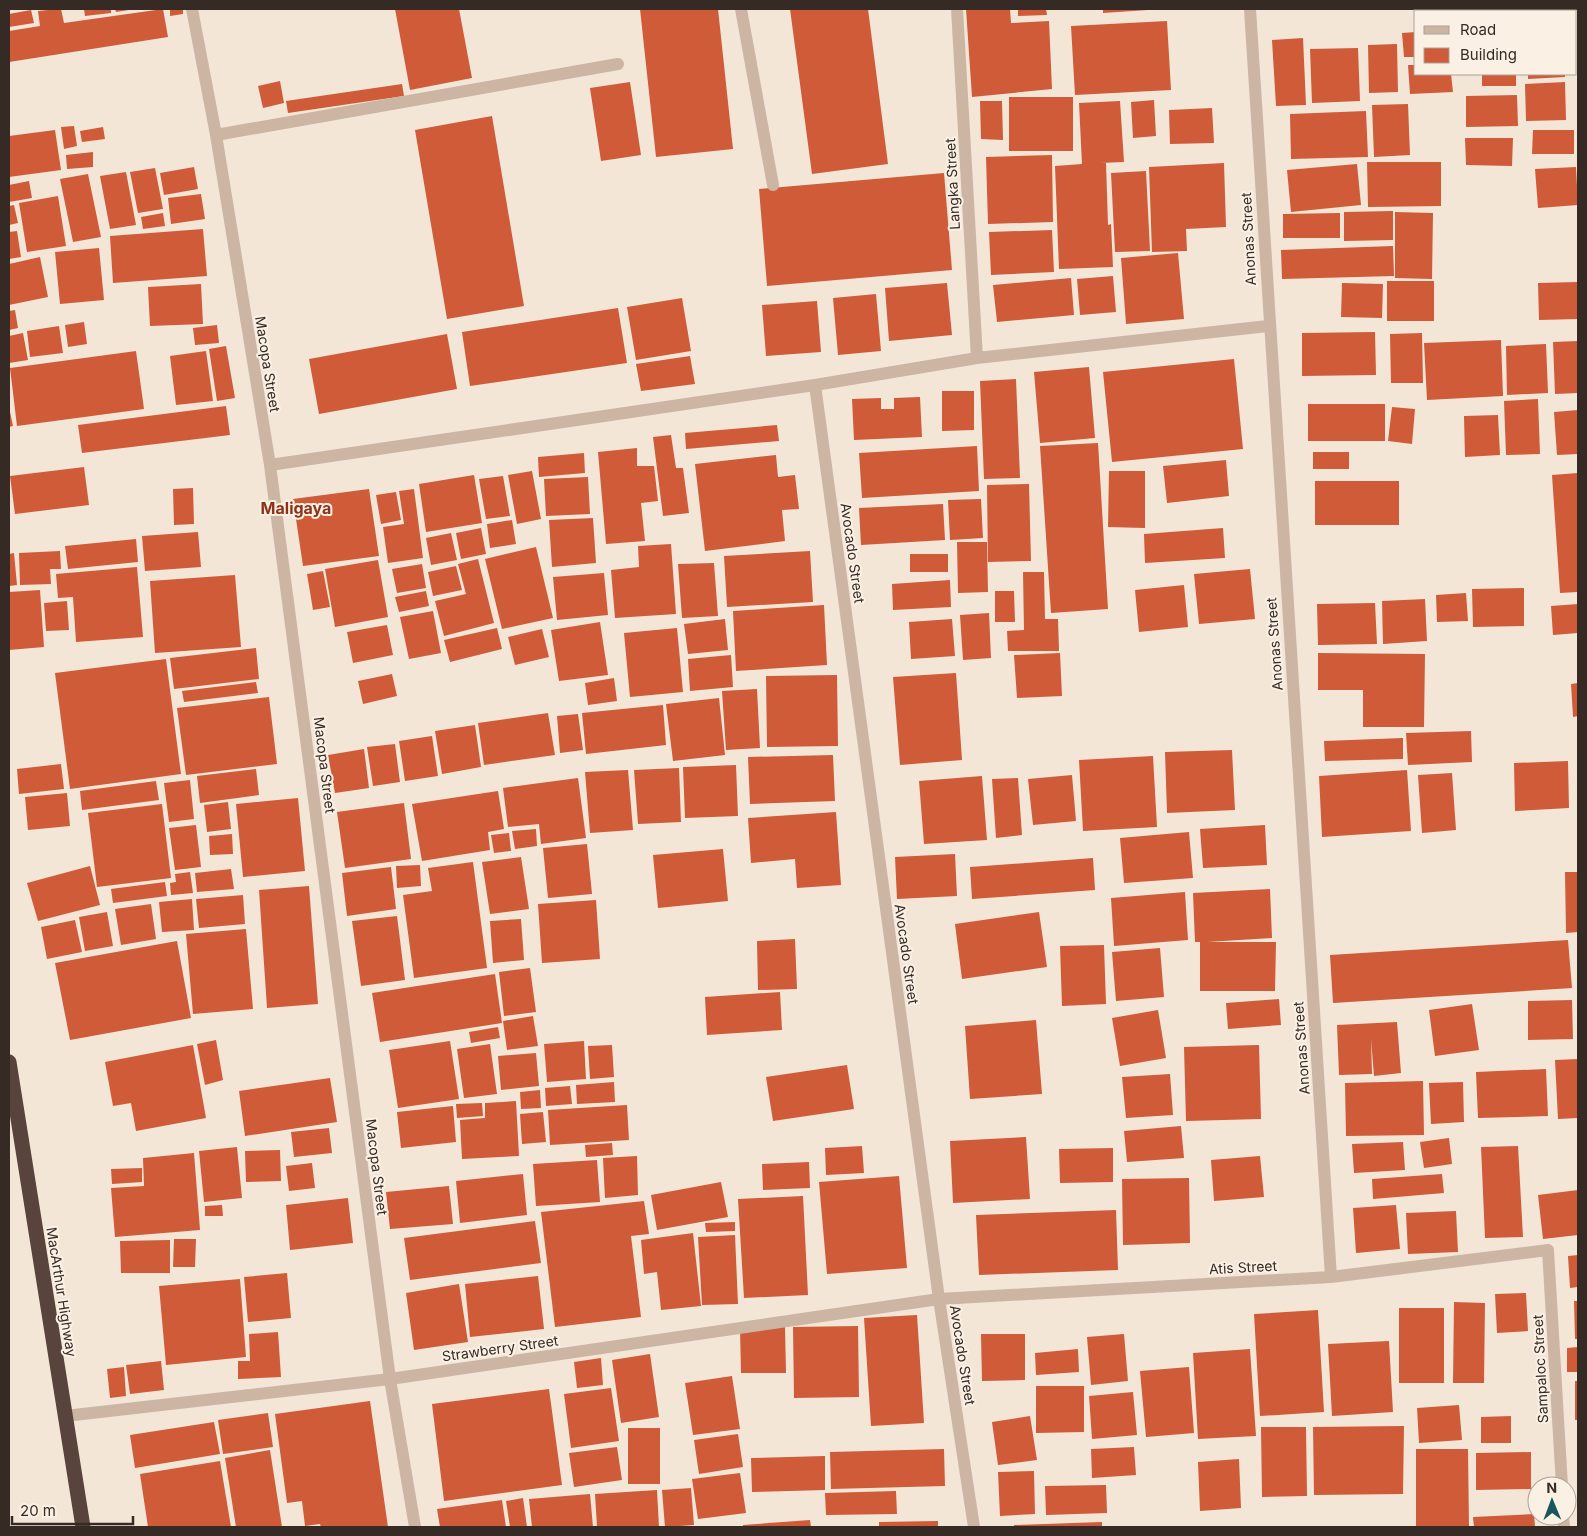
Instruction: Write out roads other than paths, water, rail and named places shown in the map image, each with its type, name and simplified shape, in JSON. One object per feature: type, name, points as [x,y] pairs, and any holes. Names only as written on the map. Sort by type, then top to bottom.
[{"type":"highway","name":"MacArthur Highway","points":[[9,1062],[83,1527]]},
{"type":"street","name":"Macopa Street","points":[[192,9],[216,135],[270,466],[390,1379],[415,1527]]},
{"type":"street","points":[[741,9],[773,185]]},
{"type":"street","name":"Langka Street","points":[[957,9],[977,358]]},
{"type":"street","name":"Anonas Street","points":[[1250,9],[1268,326],[1330,1276]]},
{"type":"street","points":[[216,135],[618,64]]},
{"type":"street","points":[[270,466],[815,385],[977,358],[1268,326]]},
{"type":"street","name":"Avocado Street","points":[[815,385],[939,1299],[974,1527]]},
{"type":"street","name":"Atis Street","points":[[939,1299],[1330,1276],[1548,1250]]},
{"type":"street","name":"Sampaloc Street","points":[[1548,1250],[1561,1476]]},
{"type":"street","name":"Strawberry Street","points":[[65,1416],[390,1379],[939,1299]]},
{"type":"district","name":"Maligaya","points":[[296,508]]}]
